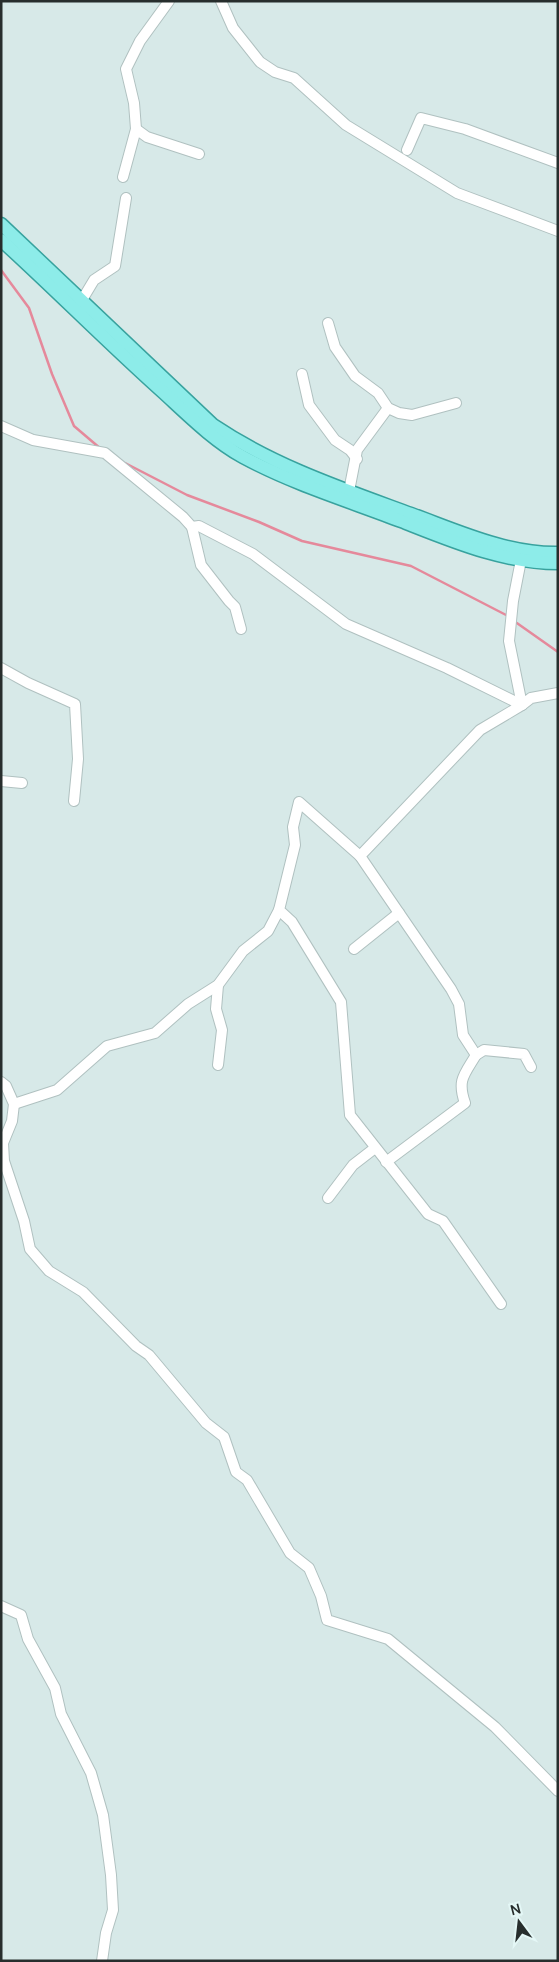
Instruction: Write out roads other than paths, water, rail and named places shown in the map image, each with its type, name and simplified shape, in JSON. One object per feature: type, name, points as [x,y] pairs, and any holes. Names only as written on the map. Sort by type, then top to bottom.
[{"type":"main road","points":[[1,224],[213,426],[246,447],[304,474],[495,545],[545,554],[558,553]]},
{"type":"main road","points":[[1,240],[124,357],[208,433],[243,457],[294,480],[455,542],[507,558],[558,563]]},
{"type":"street","points":[[123,177],[136,129],[134,103],[126,69],[140,41],[169,1]]},
{"type":"street","points":[[220,1],[233,28],[260,62],[275,72],[294,78],[346,125],[457,193],[558,231]]},
{"type":"street","points":[[407,150],[421,118],[465,130],[558,163]]},
{"type":"street","points":[[136,129],[147,137],[199,154]]},
{"type":"street","points":[[82,300],[94,280],[115,266],[126,198]]},
{"type":"street","points":[[328,323],[335,347],[355,376],[378,393],[388,408],[399,413],[412,415],[456,403]]},
{"type":"street","points":[[302,374],[309,405],[335,440],[350,450],[357,458]]},
{"type":"street","points":[[349,491],[357,458],[357,450],[388,408]]},
{"type":"street","points":[[1,426],[33,440],[105,453],[183,517],[192,527],[202,565],[228,601],[236,607],[241,629]]},
{"type":"street","points":[[192,527],[199,526],[253,554],[346,624],[447,668],[522,705]]},
{"type":"street","points":[[521,560],[513,601],[509,641],[522,705]]},
{"type":"street","points":[[1,668],[28,683],[75,704],[78,759],[74,802]]},
{"type":"street","points":[[360,856],[480,730],[531,698],[558,693]]},
{"type":"street","points":[[1,781],[22,782]]},
{"type":"street","points":[[14,1104],[57,1090],[107,1046],[155,1033],[188,1004],[218,985],[243,951],[268,931],[279,910],[295,845],[293,827],[299,802],[360,856],[451,989],[459,1004],[463,1035],[476,1055]]},
{"type":"street","points":[[279,910],[292,922],[341,1002],[350,1115],[428,1214],[443,1221],[502,1304]]},
{"type":"street","points":[[354,950],[399,913]]},
{"type":"street","points":[[218,985],[216,1009],[222,1030],[218,1065]]},
{"type":"street","points":[[386,1162],[465,1103],[461,1090],[461,1081],[476,1055],[484,1050],[524,1054],[531,1066]]},
{"type":"street","points":[[1,1082],[6,1086],[14,1104],[12,1120],[3,1143],[4,1161],[24,1221],[30,1249],[49,1271],[83,1292],[136,1346],[149,1355],[206,1424],[224,1437],[236,1472],[247,1480],[290,1553],[309,1568],[321,1596],[327,1620],[388,1639],[494,1727],[558,1791]]},
{"type":"street","points":[[328,1198],[352,1165],[375,1148]]},
{"type":"street","points":[[1,1606],[21,1615],[28,1639],[55,1688],[61,1714],[91,1773],[103,1815],[111,1875],[113,1910],[106,1932],[102,1961]]},
{"type":"waterway","points":[[1,270],[29,308],[52,374],[74,426],[101,449]]},
{"type":"waterway","points":[[125,463],[187,495],[259,522],[302,541],[411,566],[508,616]]},
{"type":"waterway","points":[[514,621],[558,652]]}]
